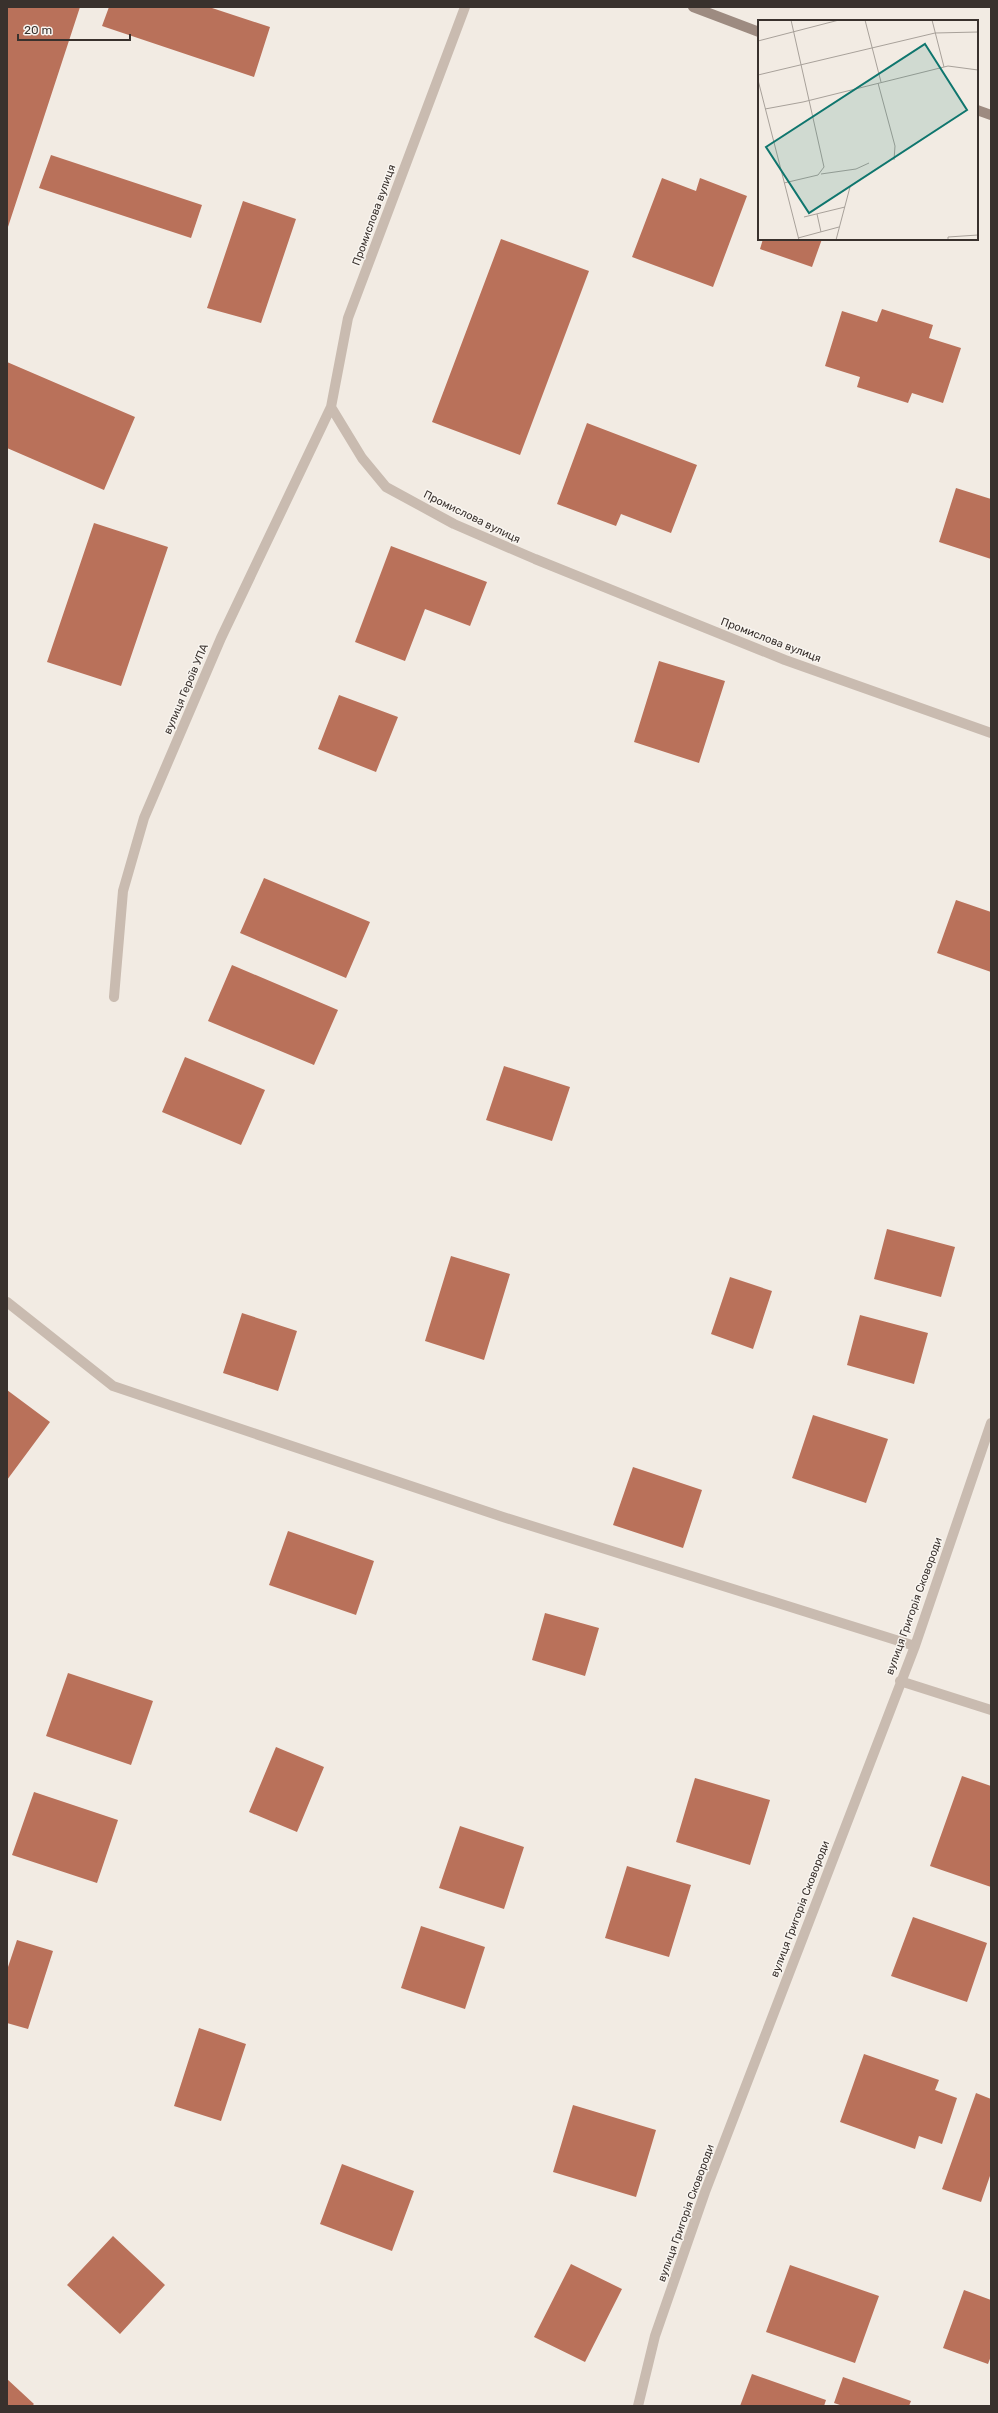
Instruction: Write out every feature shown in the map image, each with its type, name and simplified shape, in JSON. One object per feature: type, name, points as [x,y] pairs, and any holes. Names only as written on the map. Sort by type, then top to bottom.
[{"type":"street","name":"Промислова вулиця","points":[[465,7],[348,318],[331,407],[362,458],[386,487],[454,524],[535,560],[785,660],[991,733]]},
{"type":"street","points":[[693,7],[758,32]]},
{"type":"street","points":[[978,110],[991,115]]},
{"type":"street","name":"вулиця Героїв УПА","points":[[114,997],[123,891],[144,818],[221,638],[331,407]]},
{"type":"street","points":[[7,1302],[113,1386],[503,1517],[915,1646]]},
{"type":"street","name":"вулиця Григорія Сковороди","points":[[638,2406],[655,2336],[705,2192],[900,1681],[915,1646],[991,1422]]},
{"type":"street","points":[[900,1681],[991,1710]]},
{"type":"building","points":[[7,7],[80,7],[7,230]]},
{"type":"building","points":[[109,7],[209,7],[270,27],[254,77],[102,26]]},
{"type":"building","points":[[51,155],[202,205],[191,238],[39,188]]},
{"type":"building","points":[[662,178],[696,191],[700,178],[747,196],[713,287],[632,257]]},
{"type":"building","points":[[243,201],[296,219],[261,323],[207,308]]},
{"type":"building","points":[[501,239],[589,271],[520,455],[432,422]]},
{"type":"building","points":[[763,240],[822,240],[812,267],[760,249]]},
{"type":"building","points":[[882,309],[933,325],[929,338],[961,348],[943,403],[912,393],[908,403],[857,387],[860,377],[825,366],[842,311],[877,322]]},
{"type":"building","points":[[7,362],[135,417],[104,490],[7,448]]},
{"type":"building","points":[[587,423],[697,465],[671,533],[621,514],[616,526],[557,504]]},
{"type":"building","points":[[956,488],[991,499],[991,559],[939,542]]},
{"type":"building","points":[[94,523],[168,547],[121,686],[47,662]]},
{"type":"building","points":[[391,546],[487,582],[470,626],[425,609],[405,661],[355,642]]},
{"type":"building","points":[[659,661],[725,681],[699,763],[634,742]]},
{"type":"building","points":[[339,695],[398,717],[376,772],[318,749]]},
{"type":"building","points":[[264,878],[370,922],[346,978],[240,933]]},
{"type":"building","points":[[956,900],[991,912],[991,972],[937,953]]},
{"type":"building","points":[[232,965],[338,1010],[314,1065],[208,1021]]},
{"type":"building","points":[[185,1057],[265,1090],[241,1145],[162,1112]]},
{"type":"building","points":[[504,1066],[570,1087],[552,1141],[486,1120]]},
{"type":"building","points":[[887,1229],[955,1247],[941,1297],[874,1279]]},
{"type":"building","points":[[451,1256],[510,1274],[484,1360],[425,1341]]},
{"type":"building","points":[[730,1277],[772,1291],[753,1349],[711,1334]]},
{"type":"building","points":[[242,1313],[297,1331],[278,1391],[223,1373]]},
{"type":"building","points":[[860,1315],[928,1333],[914,1384],[847,1365]]},
{"type":"building","points":[[7,1390],[50,1422],[7,1480]]},
{"type":"building","points":[[813,1415],[888,1439],[866,1503],[792,1478]]},
{"type":"building","points":[[633,1467],[702,1490],[683,1548],[613,1525]]},
{"type":"building","points":[[288,1531],[374,1561],[356,1615],[269,1585]]},
{"type":"building","points":[[545,1613],[599,1628],[585,1676],[532,1660]]},
{"type":"building","points":[[68,1673],[153,1701],[131,1765],[46,1736]]},
{"type":"building","points":[[276,1747],[324,1767],[297,1832],[249,1812]]},
{"type":"building","points":[[962,1776],[991,1786],[991,1887],[930,1866]]},
{"type":"building","points":[[695,1778],[770,1800],[750,1865],[676,1842]]},
{"type":"building","points":[[34,1792],[118,1820],[97,1883],[12,1855]]},
{"type":"building","points":[[460,1826],[524,1847],[504,1909],[439,1888]]},
{"type":"building","points":[[627,1866],[691,1885],[669,1957],[605,1938]]},
{"type":"building","points":[[913,1917],[987,1943],[967,2002],[891,1976]]},
{"type":"building","points":[[421,1926],[485,1947],[465,2009],[401,1988]]},
{"type":"building","points":[[17,1940],[53,1951],[28,2029],[7,2023],[7,1970]]},
{"type":"building","points":[[199,2028],[246,2044],[221,2121],[174,2106]]},
{"type":"building","points":[[864,2054],[939,2080],[935,2090],[957,2098],[942,2144],[919,2136],[915,2149],[840,2122]]},
{"type":"building","points":[[976,2093],[991,2099],[991,2173],[981,2202],[942,2189]]},
{"type":"building","points":[[573,2105],[656,2130],[636,2197],[553,2172]]},
{"type":"building","points":[[342,2164],[414,2191],[392,2251],[320,2224]]},
{"type":"building","points":[[113,2236],[165,2285],[120,2334],[67,2285]]},
{"type":"building","points":[[571,2264],[622,2289],[585,2362],[534,2337]]},
{"type":"building","points":[[790,2265],[879,2296],[855,2363],[766,2332]]},
{"type":"building","points":[[964,2290],[991,2300],[991,2356],[988,2364],[943,2348]]},
{"type":"building","points":[[752,2374],[826,2400],[824,2406],[740,2406]]},
{"type":"building","points":[[843,2377],[911,2401],[909,2406],[843,2406],[834,2403]]},
{"type":"building","points":[[7,2379],[34,2404],[32,2406],[7,2406]]}]
